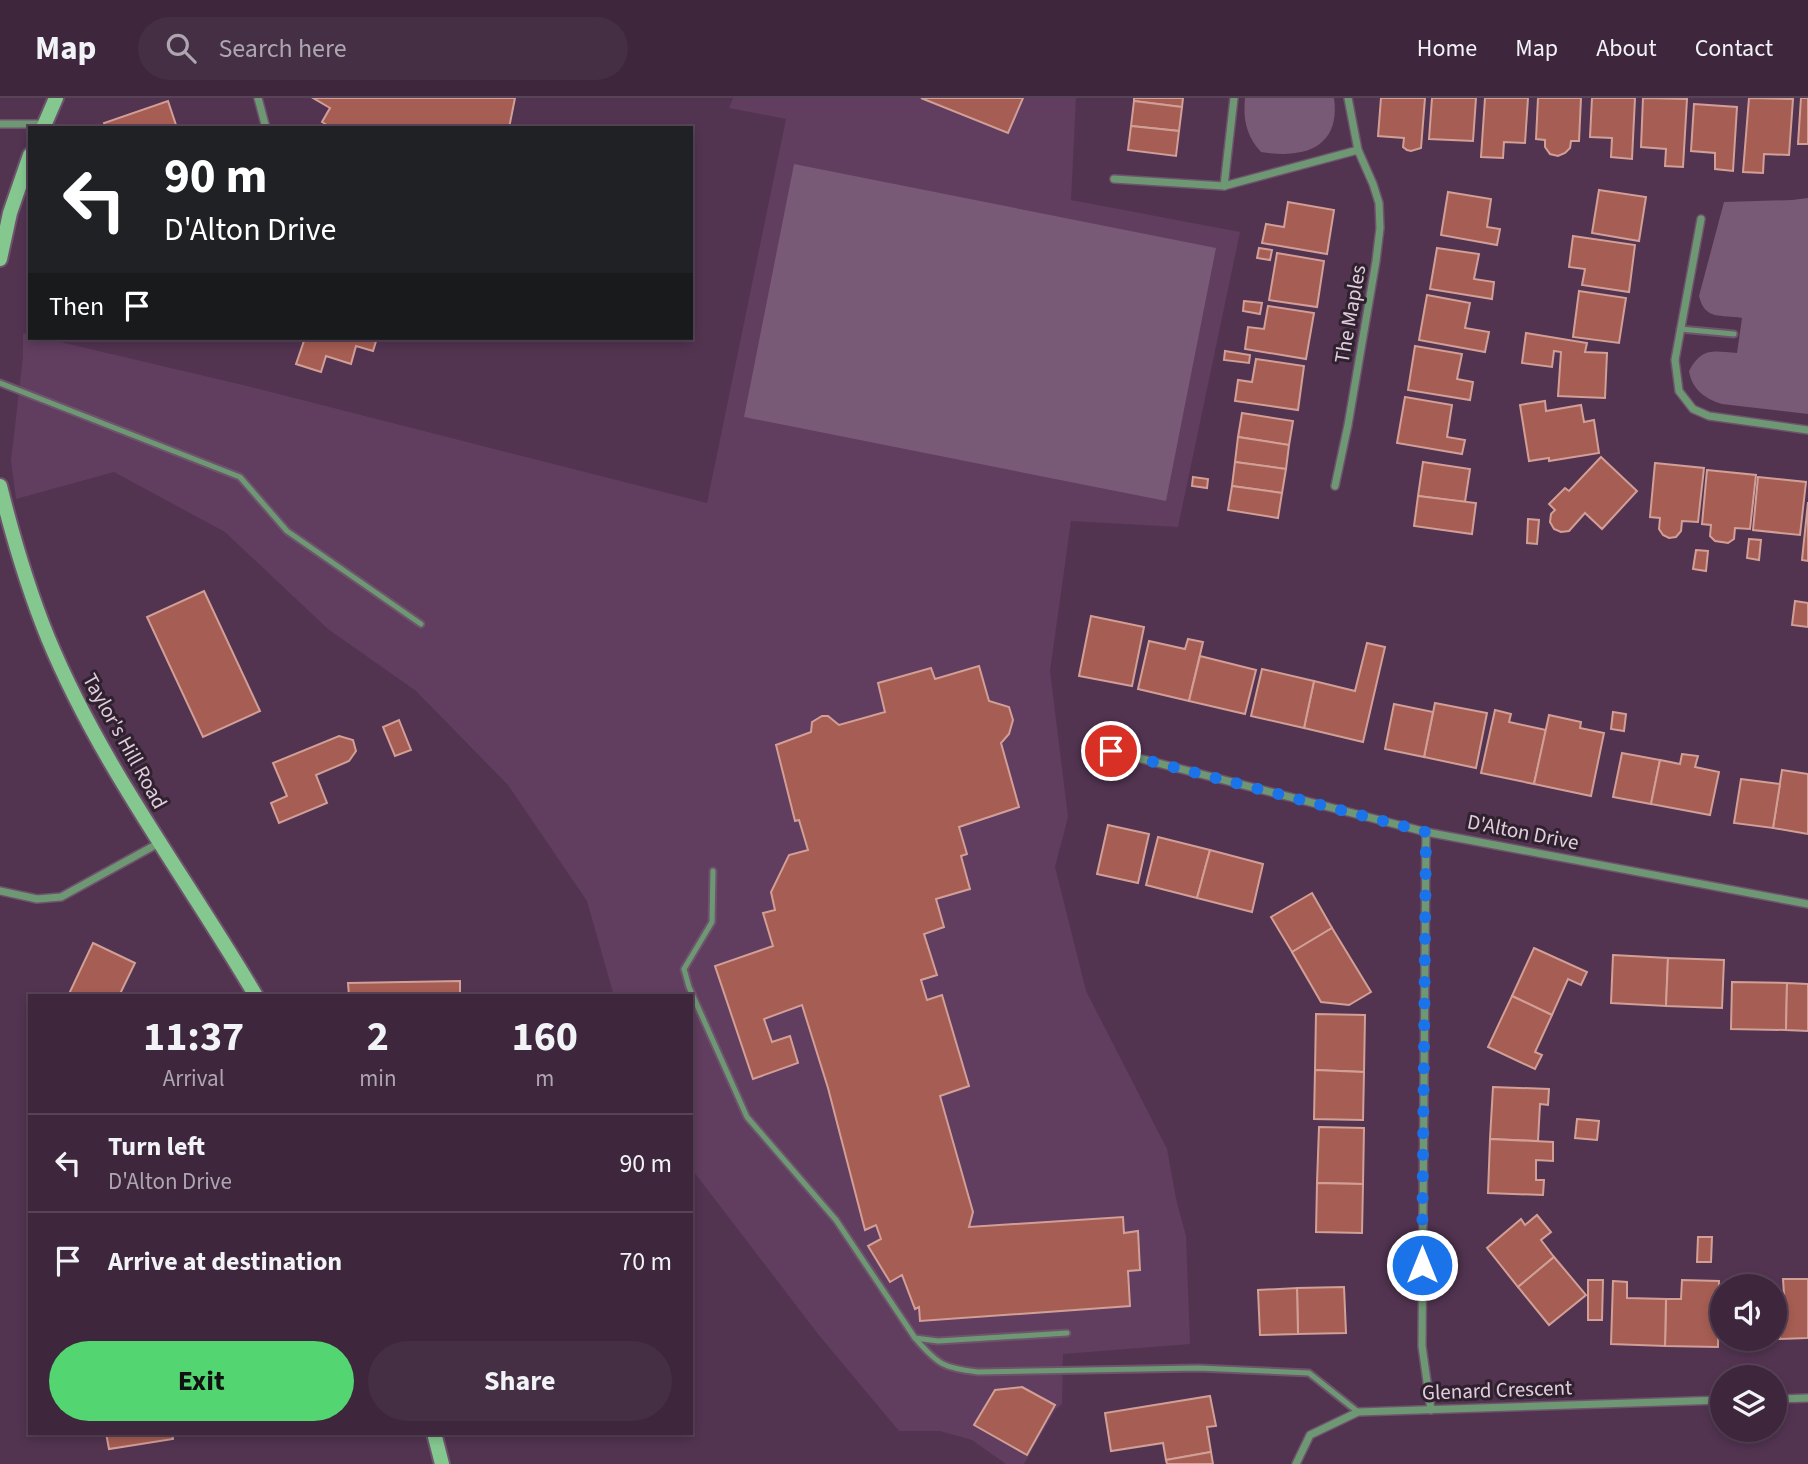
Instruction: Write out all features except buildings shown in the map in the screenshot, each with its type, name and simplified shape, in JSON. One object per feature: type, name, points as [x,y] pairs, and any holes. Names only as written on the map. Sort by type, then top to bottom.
[{"type":"main road","points":[[44,126],[56,98]]},
{"type":"main road","points":[[0,260],[10,213],[28,161]]},
{"type":"main road","name":"Taylor's Hill Road","points":[[0,486],[31,594],[68,683],[104,751],[159,843],[255,994]]},
{"type":"main road","points":[[435,1435],[442,1464]]},
{"type":"street","points":[[258,98],[265,126]]},
{"type":"street","points":[[1224,186],[1234,98]]},
{"type":"street","name":"The Maples","points":[[1335,486],[1349,425],[1377,261],[1380,228],[1379,203],[1358,150],[1348,98]]},
{"type":"street","points":[[0,124],[44,126]]},
{"type":"street","points":[[1114,179],[1224,186],[1358,150]]},
{"type":"street","points":[[1701,219],[1675,360],[1679,391],[1693,410],[1709,416],[1808,430]]},
{"type":"street","name":"D'Alton Drive","points":[[1111,751],[1426,832],[1808,904]]},
{"type":"street","points":[[1426,832],[1422,1346],[1431,1410]]},
{"type":"street","points":[[0,891],[37,899],[61,897],[159,843]]},
{"type":"street","points":[[1787,1399],[1808,1398]]},
{"type":"street","name":"Glenard Crescent","points":[[1296,1464],[1310,1435],[1358,1412],[1710,1400]]},
{"type":"lane","points":[[1679,330],[1734,334]]},
{"type":"lane","points":[[0,383],[240,477],[287,531],[421,624]]},
{"type":"lane","points":[[692,994],[684,969],[712,922],[713,871]]},
{"type":"lane","points":[[693,996],[747,1117],[836,1220],[915,1338],[927,1353],[946,1368],[978,1372],[1198,1368],[1309,1373],[1358,1412]]},
{"type":"lane","points":[[915,1338],[938,1341],[1068,1333]]},
{"type":"shaded area","points":[[733,98],[1076,98],[1071,200],[1240,232],[1178,527],[1071,521],[1050,671],[1068,817],[1055,867],[1086,991],[1167,1149],[1186,1236],[1190,1344],[1063,1354],[1062,1404],[1055,1410],[1024,1464],[1006,1464],[972,1440],[940,1431],[899,1431],[818,1334],[693,1171],[693,994],[613,994],[587,901],[508,785],[416,691],[328,629],[225,532],[114,472],[16,499],[11,461],[23,357],[23,333],[28,334],[28,340],[52,340],[243,385],[707,503],[786,119],[729,108]]},
{"type":"shaded area","points":[[1245,98],[1334,98],[1335,115],[1331,129],[1316,147],[1291,154],[1261,152],[1247,127]]},
{"type":"shaded area","points":[[794,164],[1216,248],[1166,501],[744,417]]},
{"type":"shaded area","points":[[1808,198],[1808,414],[1722,404],[1701,393],[1693,383],[1689,371],[1699,358],[1709,352],[1737,353],[1742,318],[1710,313],[1699,296],[1724,202]]},
{"type":"route","points":[[1111,751],[1426,832],[1422,1265]]}]
